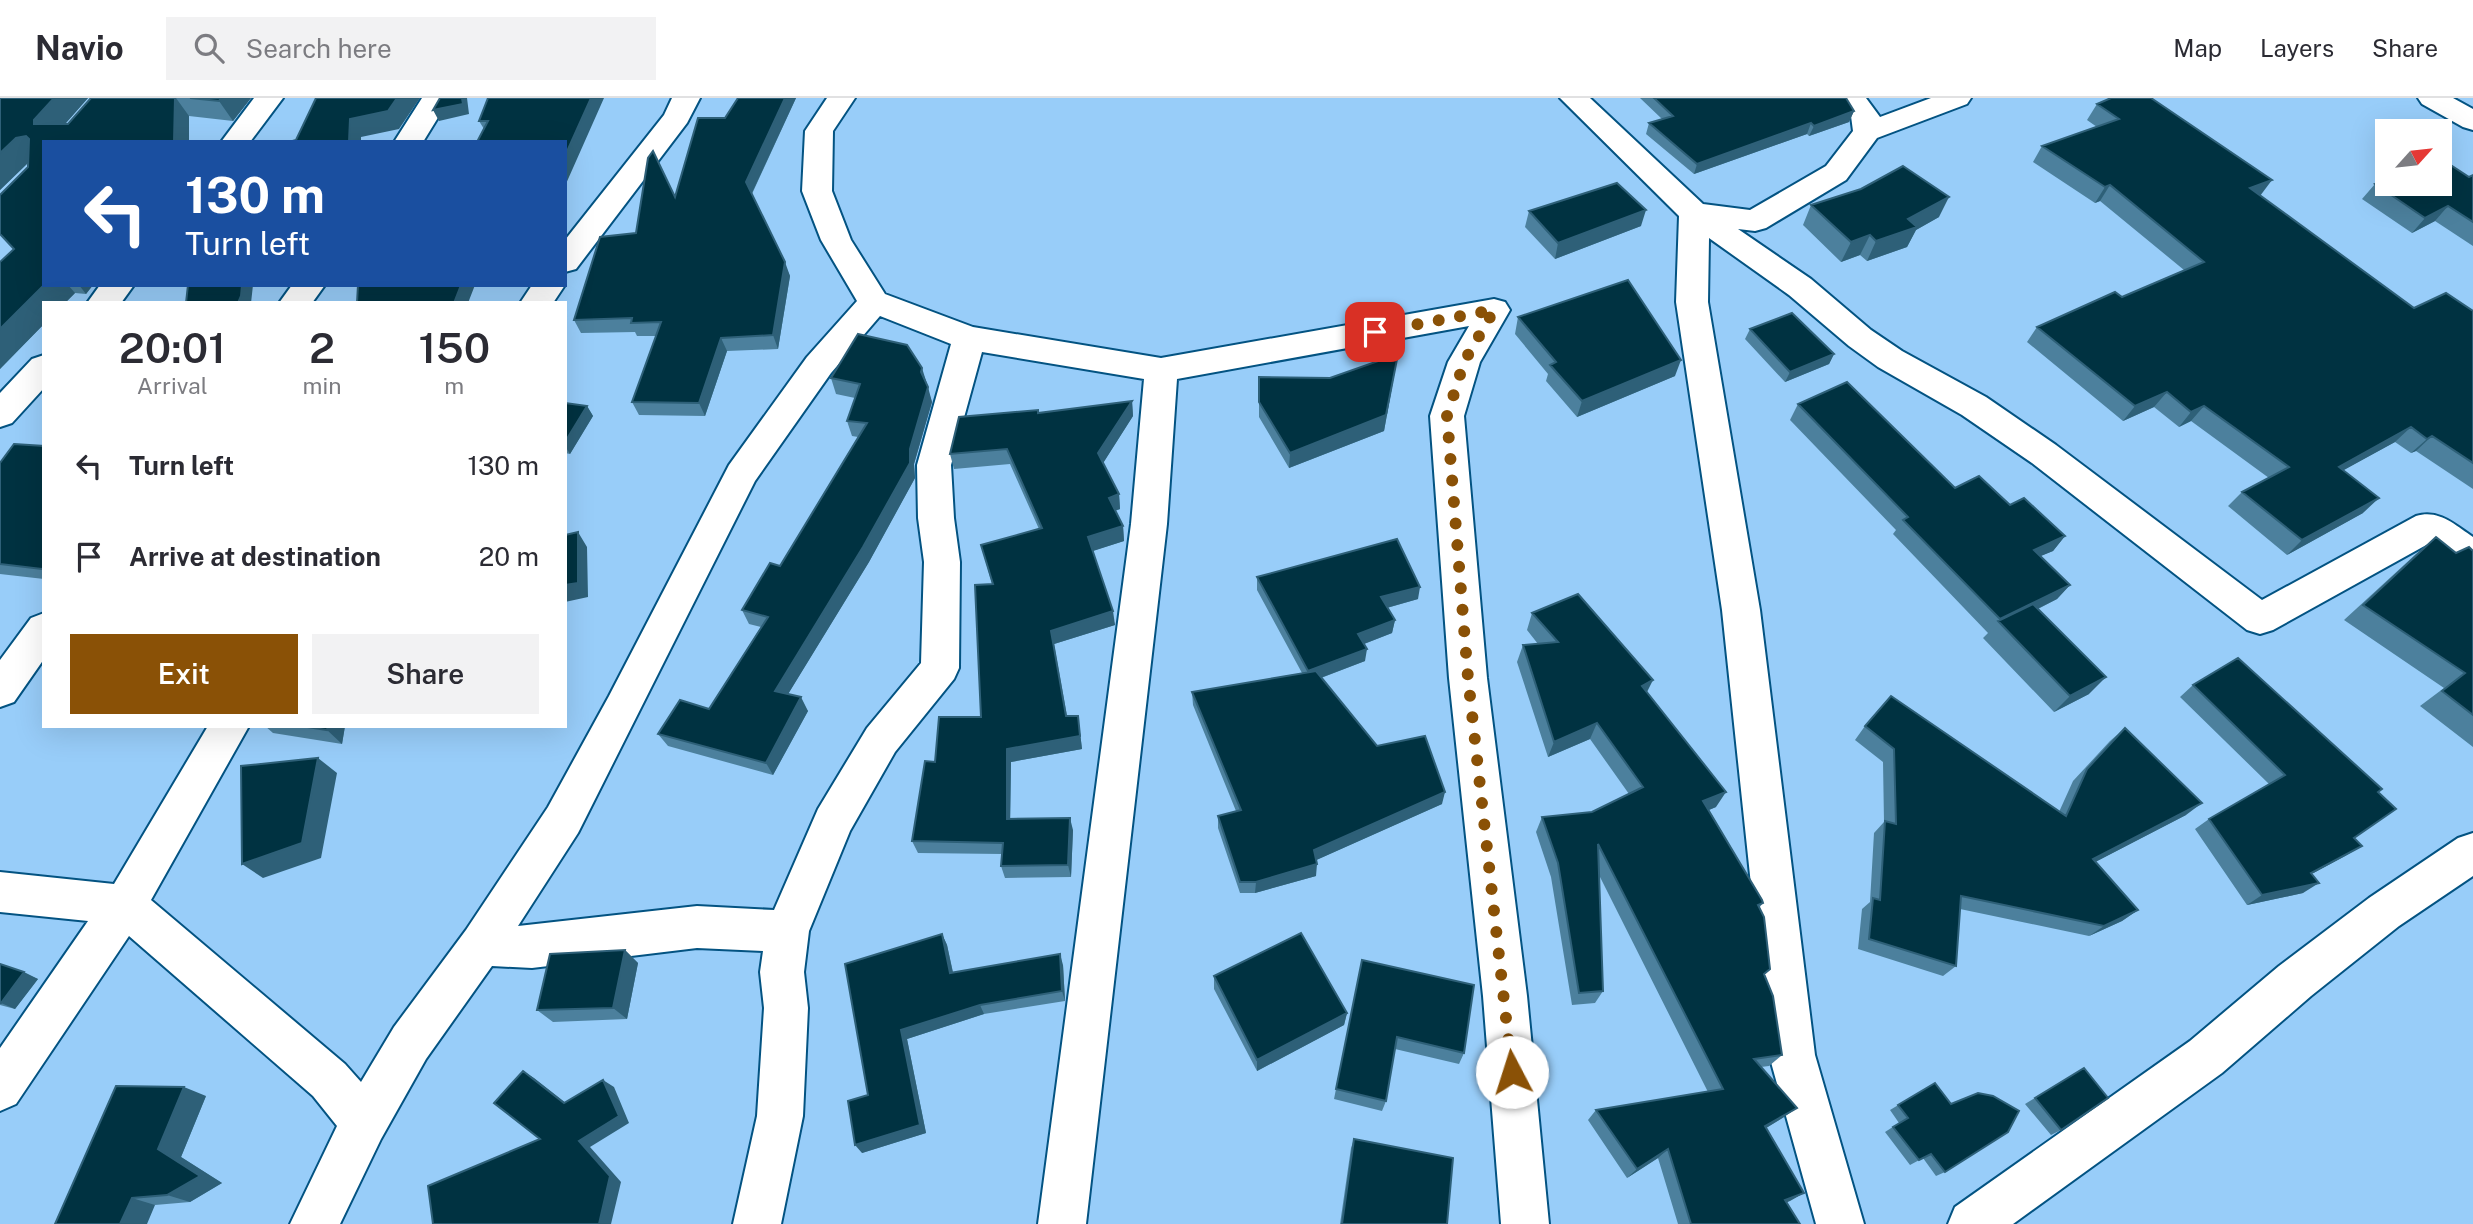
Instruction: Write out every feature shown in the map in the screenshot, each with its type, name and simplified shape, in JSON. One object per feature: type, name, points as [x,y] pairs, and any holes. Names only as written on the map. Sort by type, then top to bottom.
[{"type":"street","points":[[237,140],[269,98]]},
{"type":"street","points":[[409,140],[436,98]]},
{"type":"street","points":[[567,259],[677,117],[686,98]]},
{"type":"street","points":[[841,98],[819,131],[817,191],[836,240],[874,302],[970,338],[1161,370],[1494,310],[1464,362],[1447,416],[1468,678],[1505,996],[1525,1224]]},
{"type":"street","points":[[1574,98],[1694,213],[1800,287],[1860,338],[1890,359],[1974,406],[2044,454],[2260,620],[2429,526],[2473,556]]},
{"type":"street","points":[[1852,98],[1865,114],[1867,132]]},
{"type":"street","points":[[1694,213],[1755,222],[1836,173],[1867,132],[1957,98]]},
{"type":"street","points":[[2432,98],[2473,121]]},
{"type":"street","points":[[1694,213],[1692,302],[1741,610],[1791,1055],[1840,1224]]},
{"type":"street","points":[[105,301],[116,287]]},
{"type":"street","points":[[297,301],[307,287]]},
{"type":"street","points":[[314,1224],[364,1122],[410,1043],[481,945],[563,820],[623,708],[741,474],[819,365],[874,302]]},
{"type":"street","points":[[757,1224],[780,1116],[786,1008],[782,972],[788,931],[833,822],[881,740],[940,668],[942,562],[936,518],[934,465],[970,338]]},
{"type":"street","points":[[0,414],[42,370]]},
{"type":"street","points":[[1062,1224],[1149,524],[1161,370]]},
{"type":"street","points":[[0,690],[42,632]]},
{"type":"street","points":[[0,1088],[125,905],[228,728]]},
{"type":"street","points":[[1972,1224],[2206,1057],[2305,973],[2385,912],[2473,852]]},
{"type":"street","points":[[0,892],[125,905],[329,1080],[364,1122]]},
{"type":"street","points":[[481,945],[532,947],[697,927],[788,931]]},
{"type":"building","points":[[0,98],[54,98],[34,120],[34,124],[68,124],[91,98],[175,98],[174,140],[42,140],[42,287],[0,329],[0,262],[14,249],[0,234],[0,195],[28,167],[29,139],[26,136],[16,138],[0,153]]},
{"type":"building","points":[[190,98],[221,98],[219,101]]},
{"type":"building","points":[[316,98],[397,98],[388,111],[350,119],[349,140],[296,140]]},
{"type":"building","points":[[440,98],[462,98],[463,104],[433,110]]},
{"type":"building","points":[[488,98],[591,98],[567,152],[567,140],[478,140],[488,121],[479,121]]},
{"type":"building","points":[[738,98],[785,98],[746,182],[785,262],[773,335],[721,338],[699,403],[632,402],[661,322],[631,323],[632,318],[574,320],[600,237],[636,233],[648,158],[653,151],[675,197],[698,118],[725,118]]},
{"type":"building","points":[[1654,98],[1846,98],[1854,111],[1814,126],[1811,123],[1697,164],[1649,123],[1673,116]]},
{"type":"building","points":[[2111,98],[2151,98],[2272,180],[2250,188],[2414,308],[2446,293],[2473,311],[2473,463],[2432,436],[2427,439],[2411,427],[2339,467],[2379,498],[2302,540],[2242,492],[2289,467],[2204,406],[2191,412],[2167,392],[2135,406],[2037,327],[2115,292],[2122,297],[2204,262],[2110,185],[2105,187],[2042,146],[2119,119],[2097,104]]},
{"type":"building","points":[[1903,166],[1949,197],[1908,219],[1917,227],[1876,241],[1870,235],[1851,242],[1811,205],[1861,189]]},
{"type":"building","points":[[2452,166],[2469,177],[2473,175],[2473,222],[2448,206],[2425,218],[2393,196],[2452,196]]},
{"type":"building","points":[[1617,183],[1646,210],[1558,243],[1529,211]]},
{"type":"building","points":[[1628,280],[1681,360],[1582,401],[1550,365],[1556,362],[1518,317]]},
{"type":"building","points":[[188,287],[242,287],[239,301],[186,301]]},
{"type":"building","points":[[358,287],[460,287],[455,301],[357,301]]},
{"type":"building","points":[[1792,313],[1834,354],[1790,372],[1750,329]]},
{"type":"building","points":[[858,334],[907,345],[922,368],[921,372],[928,387],[910,449],[910,463],[863,547],[775,691],[801,697],[766,763],[658,734],[680,700],[709,709],[768,617],[742,610],[770,563],[780,566],[867,423],[847,421],[860,384],[831,378]]},
{"type":"building","points":[[1398,354],[1386,415],[1290,453],[1259,402],[1259,377],[1330,378]]},
{"type":"building","points":[[1847,382],[1955,488],[1979,476],[2010,505],[2024,498],[2065,536],[2034,550],[2070,585],[2000,619],[1903,520],[1908,517],[1798,404]]},
{"type":"building","points":[[1132,401],[1098,453],[1119,494],[1109,498],[1123,526],[1088,537],[1113,611],[1051,631],[1066,716],[1078,716],[1080,736],[1007,749],[1007,819],[1070,818],[1068,865],[1001,866],[1003,843],[912,841],[925,761],[935,762],[939,717],[981,717],[975,585],[993,584],[981,545],[1042,528],[1007,449],[950,454],[959,417],[1038,410],[1038,413]]},
{"type":"building","points":[[567,403],[587,406],[567,439]]},
{"type":"building","points":[[14,444],[42,446],[42,569],[0,564],[0,463]]},
{"type":"building","points":[[578,532],[578,583],[567,585],[567,535]]},
{"type":"building","points":[[2436,537],[2456,553],[2469,547],[2473,551],[2473,715],[2442,691],[2465,673],[2363,605]]},
{"type":"building","points":[[1397,539],[1420,587],[1381,597],[1395,620],[1358,634],[1367,649],[1308,671],[1257,577]]},
{"type":"building","points":[[1578,594],[1653,680],[1642,686],[1726,792],[1703,801],[1763,903],[1758,905],[1764,917],[1770,969],[1764,974],[1773,996],[1782,1055],[1754,1059],[1797,1108],[1765,1126],[1804,1193],[1785,1200],[1800,1224],[1691,1224],[1668,1149],[1637,1169],[1596,1110],[1723,1089],[1598,844],[1603,991],[1579,993],[1558,863],[1542,817],[1592,812],[1643,787],[1597,723],[1554,742],[1523,645],[1558,642],[1532,613]]},
{"type":"building","points":[[2033,604],[2106,677],[2070,696],[1998,621]]},
{"type":"building","points":[[2238,658],[2382,789],[2378,792],[2396,809],[2354,838],[2362,846],[2311,873],[2319,883],[2262,895],[2209,819],[2285,775],[2193,685]]},
{"type":"building","points":[[1316,671],[1377,746],[1425,736],[1445,792],[1314,850],[1317,864],[1256,882],[1240,882],[1218,816],[1241,810],[1192,692]]},
{"type":"building","points":[[1891,696],[2066,816],[2087,769],[2125,728],[2202,803],[2093,859],[2138,910],[2104,926],[1961,896],[1956,966],[1869,939],[1873,898],[1880,900],[1885,821],[1896,824],[1894,749],[1865,726]]},
{"type":"building","points":[[318,758],[302,843],[242,864],[241,766]]},
{"type":"building","points":[[1301,933],[1347,1013],[1257,1060],[1214,976]]},
{"type":"building","points":[[942,934],[950,973],[1060,954],[1062,991],[980,1005],[901,1030],[920,1125],[855,1145],[848,1101],[868,1095],[845,964]]},
{"type":"building","points":[[625,950],[613,1008],[537,1010],[550,954]]},
{"type":"building","points":[[1362,960],[1474,985],[1464,1053],[1397,1037],[1386,1101],[1336,1089]]},
{"type":"building","points":[[0,964],[24,972],[1,1003],[0,1003]]},
{"type":"building","points":[[2084,1068],[2108,1098],[2061,1130],[2035,1098]]},
{"type":"building","points":[[523,1071],[564,1103],[603,1080],[619,1116],[579,1141],[610,1176],[599,1224],[433,1224],[428,1186],[540,1139],[494,1103]]},
{"type":"building","points":[[1935,1083],[1951,1104],[1978,1093],[1993,1096],[2019,1111],[2008,1132],[1945,1172],[1931,1154],[1919,1160],[1893,1127],[1908,1118],[1898,1105]]},
{"type":"building","points":[[116,1086],[184,1087],[158,1149],[200,1176],[167,1195],[132,1198],[120,1224],[55,1224]]},
{"type":"building","points":[[1354,1139],[1453,1158],[1447,1224],[1342,1224]]},
{"type":"route","points":[[1375,332],[1494,310],[1464,362],[1447,416],[1468,678],[1512,1072]]}]
